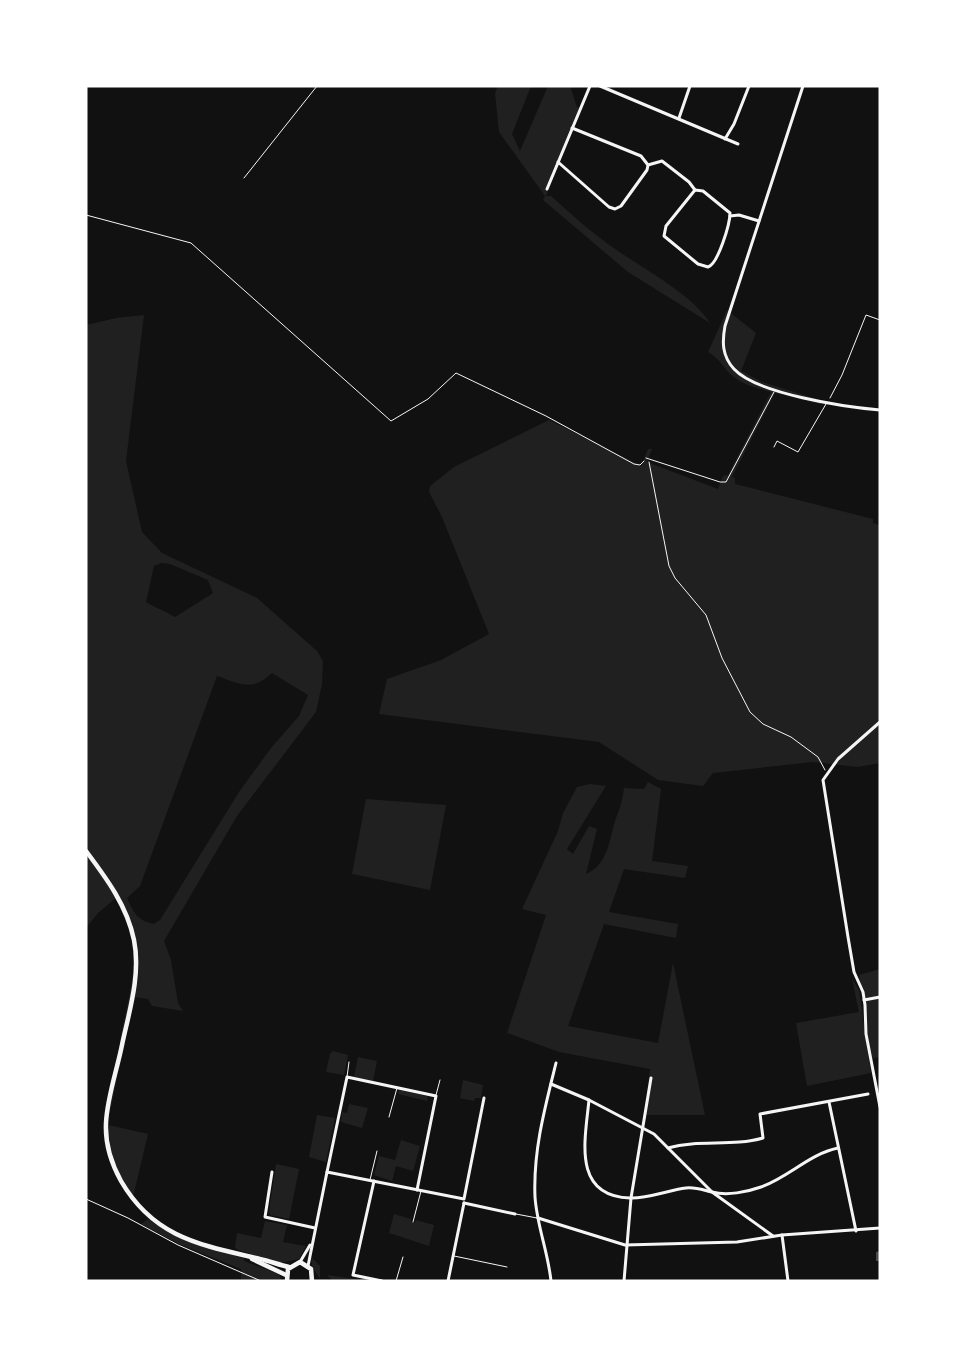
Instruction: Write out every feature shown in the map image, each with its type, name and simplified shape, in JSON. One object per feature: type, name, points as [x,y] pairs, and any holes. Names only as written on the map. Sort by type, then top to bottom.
[{"type":"main road","points":[[86,851],[107,879],[126,912],[132,934],[135,981],[106,1122],[108,1150],[131,1197],[150,1218],[173,1234],[199,1245],[289,1267],[300,1262],[308,1266],[313,1279],[318,1281]]},
{"type":"main road","points":[[236,1254],[267,1265],[286,1278],[289,1267]]},
{"type":"street","points":[[547,189],[590,86]]},
{"type":"street","points":[[600,86],[738,144]]},
{"type":"street","points":[[679,118],[690,86]]},
{"type":"street","points":[[725,139],[738,115],[749,86]]},
{"type":"street","points":[[802,86],[725,326],[724,351],[734,370],[756,383],[827,403],[880,410]]},
{"type":"street","points":[[572,128],[641,156],[648,165]]},
{"type":"street","points":[[648,165],[662,161],[689,182],[695,190],[703,191],[729,210],[730,216],[716,262],[708,267],[698,264],[667,239],[664,234],[666,226],[695,190]]},
{"type":"street","points":[[558,162],[609,207],[615,209],[621,206],[643,178],[648,165]]},
{"type":"street","points":[[730,216],[739,215],[759,221]]},
{"type":"street","points":[[880,722],[838,758],[826,772],[823,780],[835,869],[854,972],[864,1000],[867,1020],[866,1034],[880,1107]]},
{"type":"street","points":[[864,1000],[880,997]]},
{"type":"street","points":[[551,1281],[538,1218],[535,1175],[540,1128],[556,1063]]},
{"type":"street","points":[[308,1266],[347,1077],[436,1096],[419,1190]]},
{"type":"street","points":[[624,1281],[625,1245],[631,1198],[651,1078]]},
{"type":"street","points":[[551,1084],[589,1100],[654,1134],[712,1192],[773,1236]]},
{"type":"street","points":[[668,1148],[684,1144],[751,1142],[764,1138],[760,1114],[868,1094]]},
{"type":"street","points":[[448,1281],[484,1098]]},
{"type":"street","points":[[589,1100],[587,1171],[591,1181],[598,1188],[608,1193],[631,1198],[688,1188],[725,1194],[759,1187],[788,1175],[815,1155],[838,1148]]},
{"type":"street","points":[[828,1102],[856,1231]]},
{"type":"street","points":[[272,1172],[265,1217],[315,1228]]},
{"type":"street","points":[[327,1172],[419,1190],[515,1214]]},
{"type":"street","points":[[372,1181],[353,1275],[382,1281]]},
{"type":"street","points":[[538,1218],[625,1245],[737,1242],[782,1235],[880,1228]]},
{"type":"street","points":[[782,1235],[788,1281]]},
{"type":"street","points":[[300,1262],[313,1240]]},
{"type":"lane","points":[[647,459],[720,482],[726,482],[776,389]]},
{"type":"lane","points":[[774,447],[777,441],[798,452],[827,403]]},
{"type":"lane","points":[[347,1077],[349,1062]]},
{"type":"lane","points":[[436,1096],[440,1080]]},
{"type":"lane","points":[[389,1117],[397,1087]]},
{"type":"lane","points":[[372,1181],[377,1151]]},
{"type":"lane","points":[[413,1222],[419,1190]]},
{"type":"lane","points":[[86,1199],[128,1218],[178,1245],[261,1281]]},
{"type":"lane","points":[[515,1214],[538,1218]]},
{"type":"lane","points":[[454,1256],[507,1267]]},
{"type":"lane","points":[[396,1281],[403,1257]]},
{"type":"path","points":[[244,178],[317,86]]},
{"type":"path","points":[[86,215],[191,243],[391,421],[428,399],[456,373],[546,416],[634,464],[640,465],[647,459],[669,566],[674,578],[706,615],[739,692],[750,712],[763,724],[791,737],[818,757],[826,772]]},
{"type":"path","points":[[827,403],[842,375],[866,315],[880,320]]},
{"type":"shaded area","points":[[498,86],[531,86],[512,134],[520,151],[548,86],[570,86],[577,107],[582,108],[546,196],[551,196],[583,225],[616,250],[676,289],[690,300],[710,323],[628,272],[543,200],[545,196],[499,132],[495,93]]},
{"type":"shaded area","points":[[727,310],[756,333],[741,371],[762,382],[820,400],[820,404],[775,393],[732,477],[735,478],[735,484],[873,519],[873,523],[880,525],[880,763],[858,767],[813,762],[713,773],[703,786],[658,780],[599,742],[379,714],[387,679],[441,660],[489,634],[442,517],[429,492],[430,486],[454,467],[549,420],[641,466],[648,449],[652,449],[647,462],[718,489],[723,476],[728,475],[771,392],[738,380],[730,374],[717,358],[708,352]]},
{"type":"shaded area","points":[[144,315],[126,461],[142,532],[162,553],[257,598],[317,651],[323,661],[322,684],[316,712],[237,816],[164,941],[171,960],[178,1003],[183,1011],[152,1006],[148,999],[134,997],[108,1121],[105,1122],[134,963],[131,932],[116,898],[98,913],[86,928],[86,325],[116,318]],"holes":[[[161,563],[170,564],[208,580],[213,593],[175,617],[149,604],[146,602],[154,566]],[[272,673],[308,695],[299,716],[271,748],[239,792],[160,920],[154,924],[144,921],[134,912],[127,898],[140,886],[217,676],[246,685],[258,683]]]},
{"type":"shaded area","points":[[648,782],[661,789],[652,861],[688,866],[685,878],[624,869],[609,912],[678,924],[676,938],[604,924],[568,1026],[658,1043],[673,963],[705,1115],[644,1115],[650,1069],[559,1052],[507,1033],[546,915],[522,909],[558,831],[563,813],[577,787],[590,784],[606,786],[567,849],[573,854],[589,826],[597,829],[586,874],[594,870],[604,857],[624,788],[644,789]]},
{"type":"shaded area","points":[[366,799],[446,805],[430,890],[352,874]]},
{"type":"shaded area","points":[[880,969],[880,1057],[871,1059],[859,975]]},
{"type":"shaded area","points":[[852,979],[859,990],[871,1073],[807,1086],[796,1023],[859,1012]]},
{"type":"shaded area","points":[[333,1051],[348,1055],[344,1075],[326,1072],[330,1054]]},
{"type":"shaded area","points":[[358,1057],[377,1061],[373,1081],[354,1077]]},
{"type":"shaded area","points":[[463,1080],[483,1085],[481,1098],[475,1098],[474,1101],[460,1098]]},
{"type":"shaded area","points":[[399,1090],[428,1096],[427,1101],[398,1094]]},
{"type":"shaded area","points":[[349,1104],[368,1108],[362,1128],[341,1122],[342,1112],[347,1113]]},
{"type":"shaded area","points":[[317,1115],[335,1118],[326,1162],[309,1157]]},
{"type":"shaded area","points":[[108,1125],[148,1134],[133,1197],[122,1179],[115,1162],[110,1146]]},
{"type":"shaded area","points":[[401,1140],[420,1146],[413,1171],[396,1166],[392,1181],[374,1175],[379,1156],[395,1160]]},
{"type":"shaded area","points":[[276,1164],[299,1169],[289,1219],[270,1215],[269,1211]]},
{"type":"shaded area","points":[[394,1214],[411,1219],[411,1222],[415,1223],[416,1220],[434,1225],[429,1246],[389,1233]]},
{"type":"shaded area","points":[[148,1219],[183,1238],[244,1258],[244,1261],[279,1274],[282,1281],[241,1281],[241,1269],[179,1244],[141,1224]]},
{"type":"shaded area","points":[[265,1221],[287,1225],[283,1242],[306,1246],[299,1259],[280,1263],[238,1250],[235,1247],[237,1233],[261,1238]]},
{"type":"shaded area","points":[[311,1257],[320,1266],[320,1279],[312,1266]]},
{"type":"shaded area","points":[[327,1275],[355,1279],[355,1281],[333,1281]]},
{"type":"building","points":[[880,1251],[880,1261],[876,1261],[876,1252]]}]
